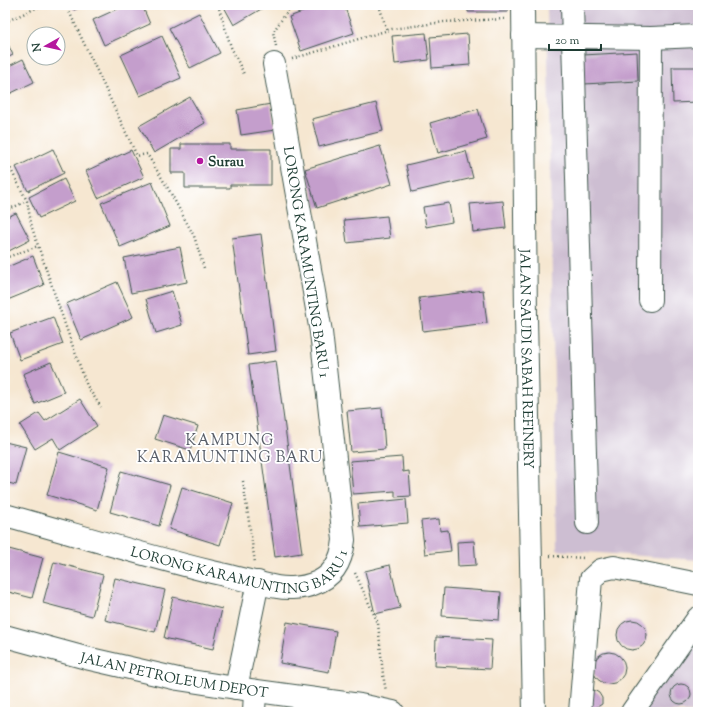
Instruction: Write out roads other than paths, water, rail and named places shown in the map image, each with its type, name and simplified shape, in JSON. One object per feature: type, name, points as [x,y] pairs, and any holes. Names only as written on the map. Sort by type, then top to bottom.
[{"type":"street","name":"JALAN SAUDI SABAH REFINERY","points":[[523,5],[526,317],[534,712]]},
{"type":"street","points":[[572,5],[587,523]]},
{"type":"street","points":[[523,36],[651,38],[698,36]]},
{"type":"street","points":[[650,300],[651,38]]},
{"type":"street","name":"LORONG KARAMUNTING BARU 1","points":[[5,515],[180,564],[279,587],[301,587],[313,584],[323,580],[338,564],[343,552],[344,540],[321,332],[274,64]]},
{"type":"street","points":[[580,712],[591,579],[601,570],[614,567],[698,584]]},
{"type":"street","points":[[248,697],[258,582]]},
{"type":"street","points":[[632,712],[698,618]]},
{"type":"street","name":"JALAN PETROLEUM DEPOT","points":[[5,636],[86,658],[248,697],[360,705],[391,712]]},
{"type":"place","name":"Surau","points":[[200,161]]},
{"type":"district","name":"KAMPUNG KARAMUNTING BARU","points":[[230,448]]}]
